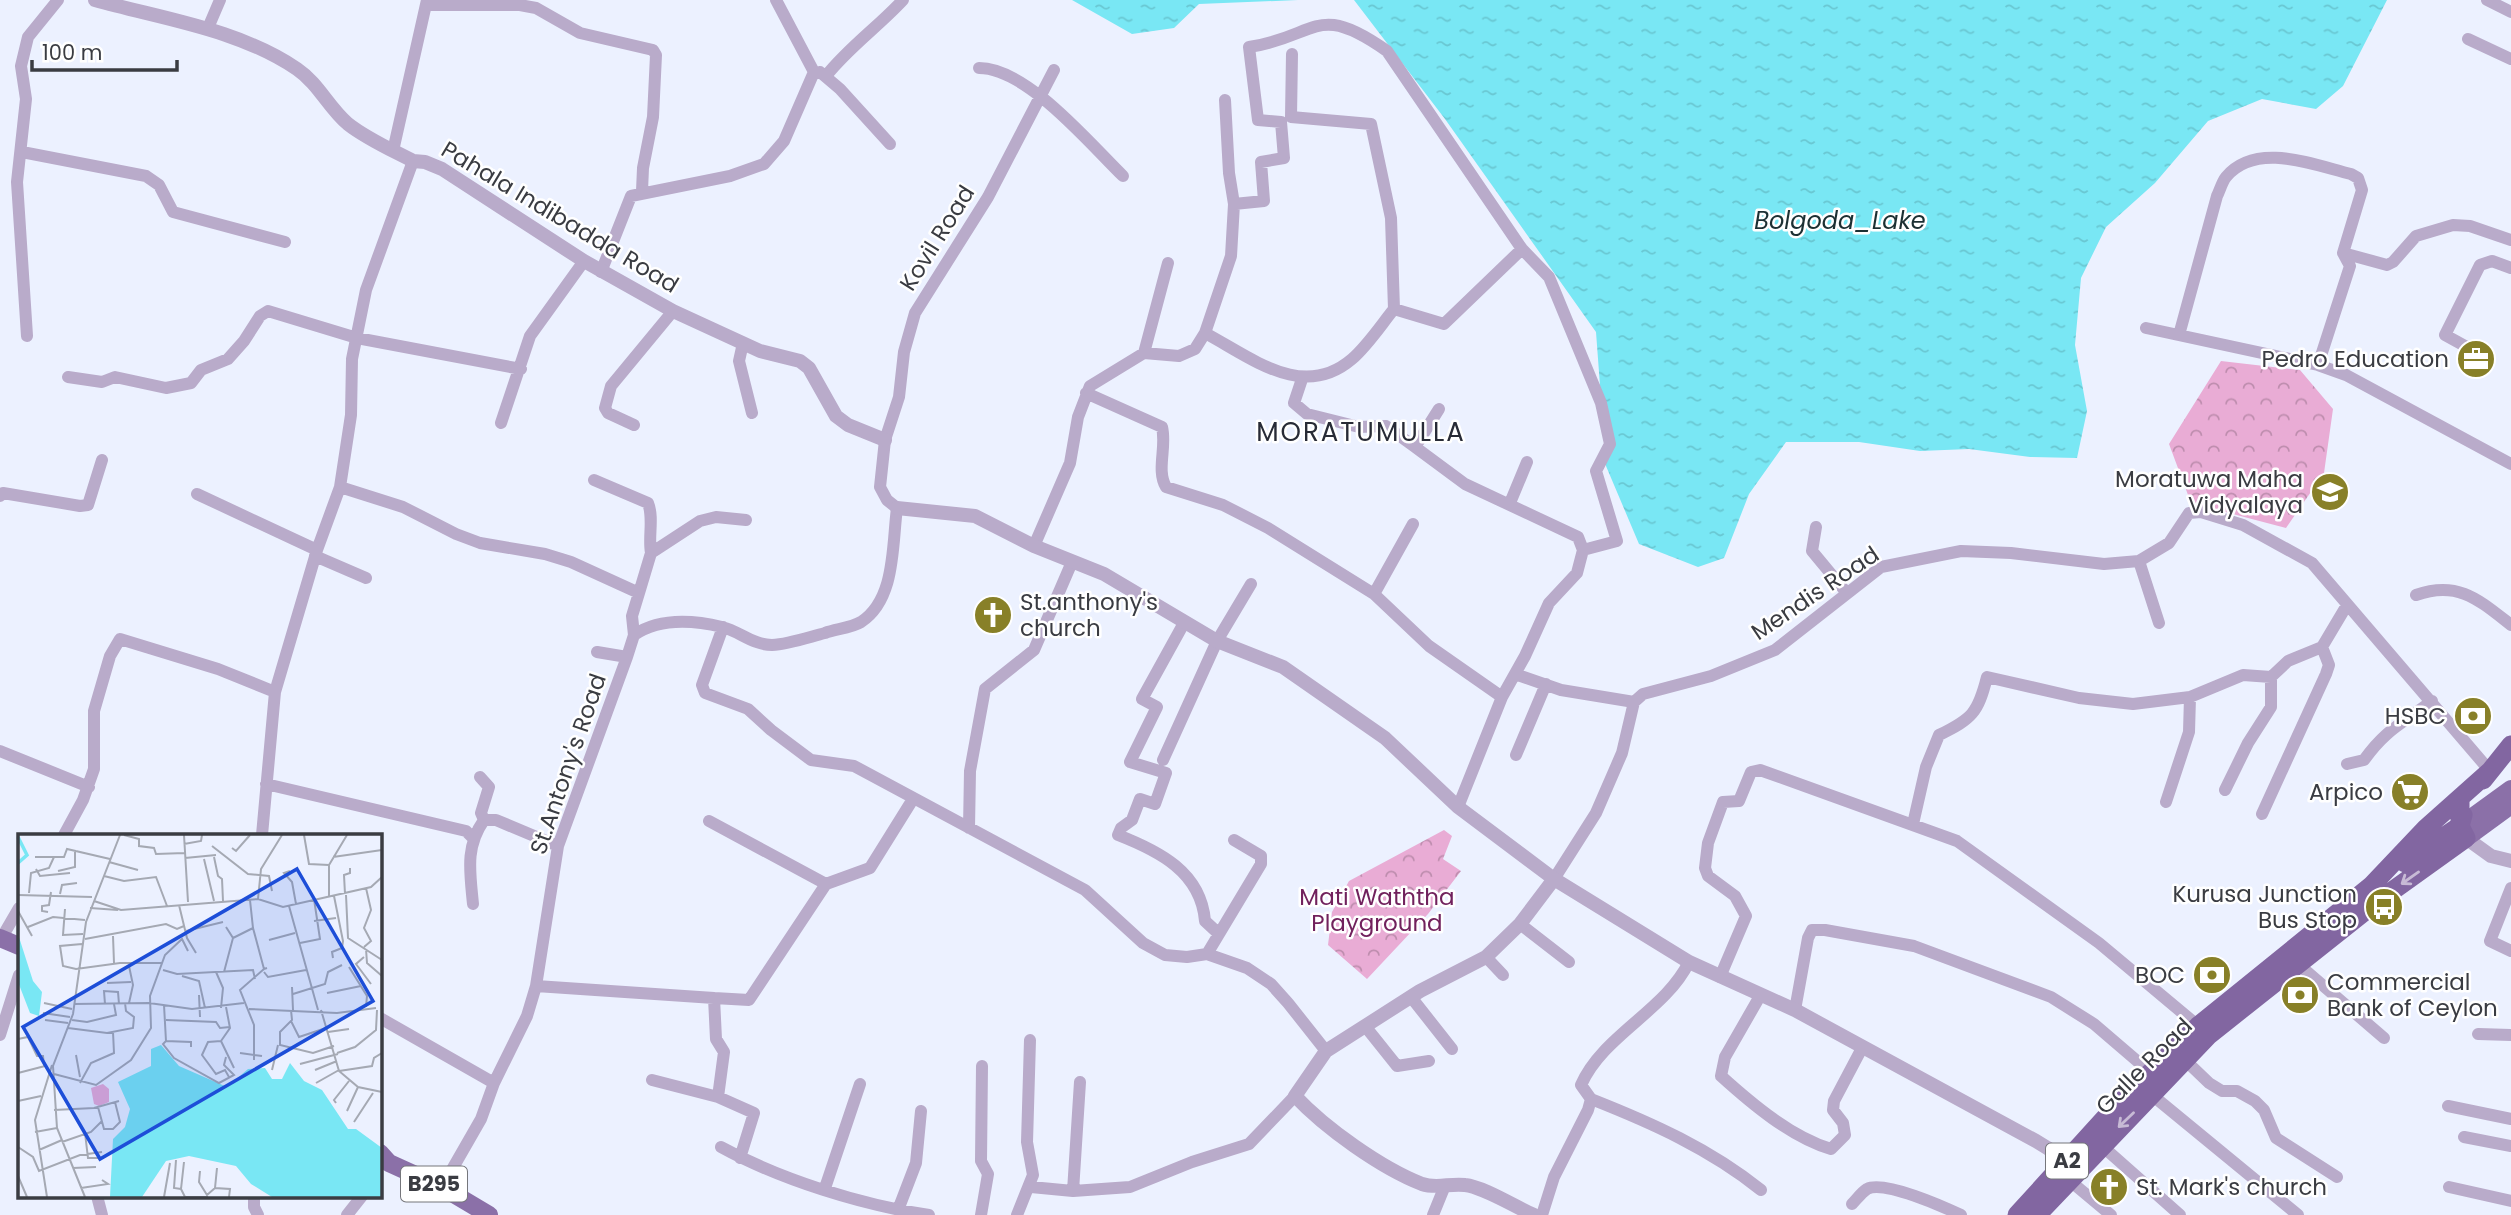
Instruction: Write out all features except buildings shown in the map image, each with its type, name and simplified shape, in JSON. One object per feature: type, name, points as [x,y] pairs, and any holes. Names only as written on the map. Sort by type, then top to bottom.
[{"type":"highway","name":"Galle Road","points":[[2037,1215],[2150,1072],[2298,964],[2463,832],[2470,797],[2511,745]]},
{"type":"highway","name":"Galle Road","points":[[2017,1215],[2101,1145],[2185,1060],[2204,1031],[2371,886],[2490,771]]},
{"type":"highway","points":[[2460,798],[2463,832]]},
{"type":"highway","name":"Galle Road","points":[[2371,886],[2463,832]]},
{"type":"main road","points":[[2463,832],[2511,789]]},
{"type":"main road","points":[[2463,832],[2511,805]]},
{"type":"main road","points":[[0,939],[18,946]]},
{"type":"main road","name":"B295","points":[[383,1164],[442,1187],[489,1215]]},
{"type":"street","points":[[27,336],[17,182],[26,99],[21,66],[27,37],[58,0]]},
{"type":"street","name":"Pahala Indibadda Road","points":[[95,0],[208,28],[295,67],[317,83],[331,107],[349,124],[393,151],[413,161],[425,162],[442,169],[583,261],[673,311],[760,351],[800,361],[809,368],[836,416],[848,425],[886,440]]},
{"type":"street","points":[[208,28],[220,0]]},
{"type":"street","points":[[776,0],[820,74],[890,145]]},
{"type":"street","points":[[601,272],[631,196],[642,191],[706,182],[764,164],[784,141],[820,74],[881,23],[903,0]]},
{"type":"street","points":[[2487,0],[2511,12]]},
{"type":"street","points":[[393,151],[427,3],[520,5],[536,8],[580,33],[653,50],[656,55],[653,117],[643,168],[642,191]]},
{"type":"street","points":[[1234,204],[1264,201],[1261,162],[1284,158],[1281,122],[1258,120],[1249,47],[1272,44],[1301,30],[1326,23],[1357,30],[1387,51],[1522,249],[1549,277],[1601,403],[1610,444],[1596,471],[1617,541],[1583,550]]},
{"type":"street","points":[[2468,39],[2511,59]]},
{"type":"street","points":[[1205,333],[1282,374],[1302,379],[1338,369],[1354,358],[1394,309],[1391,218],[1371,124],[1291,117],[1292,54]]},
{"type":"street","points":[[979,68],[1000,70],[1040,97],[1123,176]]},
{"type":"street","name":"Kovil Road","points":[[886,440],[899,397],[904,352],[915,313],[988,197],[1054,70]]},
{"type":"street","points":[[1034,546],[1070,463],[1078,417],[1090,386],[1144,353],[1179,356],[1195,349],[1205,333],[1228,267],[1234,204],[1225,100]]},
{"type":"street","points":[[22,152],[146,176],[159,185],[173,212],[285,242]]},
{"type":"street","points":[[2179,335],[2217,196],[2226,176],[2246,162],[2264,157],[2301,161],[2358,178],[2362,190],[2343,253],[2350,266],[2318,365]]},
{"type":"street","points":[[262,834],[275,692],[316,553],[340,487],[351,415],[352,359],[366,290],[413,161]]},
{"type":"street","points":[[2343,253],[2387,265],[2393,262],[2416,236],[2453,225],[2470,226],[2510,237]]},
{"type":"street","points":[[1394,309],[1444,324],[1522,249]]},
{"type":"street","points":[[501,423],[530,335],[583,261]]},
{"type":"street","points":[[2485,357],[2445,335],[2480,265],[2492,261],[2511,268]]},
{"type":"street","points":[[1144,353],[1168,264]]},
{"type":"street","points":[[68,377],[102,382],[115,377],[166,388],[191,383],[201,370],[228,359],[260,316],[268,311],[356,338],[521,369]]},
{"type":"street","points":[[634,425],[608,413],[605,408],[611,386],[673,311]]},
{"type":"street","points":[[2146,328],[2318,365],[2370,386],[2511,464]]},
{"type":"street","points":[[743,343],[739,362],[752,413]]},
{"type":"street","points":[[1302,379],[1294,403],[1307,414],[1359,427],[1386,426],[1465,484],[1578,537],[1583,550],[1577,573],[1549,603],[1502,697],[1458,807]]},
{"type":"street","points":[[1086,393],[1162,427],[1162,480],[1166,487],[1223,505],[1268,528],[1374,594],[1429,646],[1502,697]]},
{"type":"street","points":[[1415,446],[1439,409]]},
{"type":"street","points":[[886,440],[880,487],[887,500],[897,508],[975,516],[1034,546],[1104,574],[1217,641],[1283,667],[1385,738],[1458,807],[1554,879],[1689,962],[1795,1010],[2036,1141],[2049,1149],[2067,1174],[2111,1215]]},
{"type":"street","points":[[0,496],[20,495],[79,506],[88,505],[102,460]]},
{"type":"street","points":[[1510,503],[1527,462]]},
{"type":"street","name":"St.Antony's Road","points":[[442,1187],[481,1119],[494,1083],[527,1016],[536,986],[558,846],[634,635],[632,616],[651,553],[648,537],[651,510],[648,503],[594,481]]},
{"type":"street","points":[[340,487],[403,507],[480,543],[545,554],[571,562],[639,593]]},
{"type":"street","points":[[197,494],[366,578]]},
{"type":"street","points":[[634,635],[644,628],[670,621],[723,627],[756,642],[773,645],[859,623],[876,609],[884,593],[897,508]]},
{"type":"street","name":"Mendis Road","points":[[1634,702],[1643,694],[1712,676],[1775,650],[1881,567],[1961,551],[2011,553],[2104,564],[2139,561],[2169,543],[2189,513],[2201,512],[2243,525],[2312,563],[2347,605]]},
{"type":"street","points":[[651,553],[700,521],[716,517],[746,520]]},
{"type":"street","points":[[1374,594],[1413,523]]},
{"type":"street","points":[[1816,527],[1812,551],[1846,592]]},
{"type":"street","points":[[2139,561],[2159,623]]},
{"type":"street","points":[[969,828],[970,771],[985,689],[1034,650],[1072,562]]},
{"type":"street","points":[[1163,760],[1217,641],[1251,583]]},
{"type":"street","points":[[2416,595],[2435,589],[2457,590],[2479,600],[2511,625]]},
{"type":"street","points":[[2225,790],[2248,744],[2271,707],[2271,677],[2288,661],[2322,647],[2347,605],[2490,771]]},
{"type":"street","points":[[1184,623],[1142,699],[1157,707],[1130,762],[1166,773],[1156,804],[1140,799],[1132,820],[1121,828],[1118,835],[1164,855],[1184,871],[1204,910],[1205,921],[1219,934]]},
{"type":"street","points":[[723,627],[702,685],[705,693],[748,709],[811,760],[854,766],[1085,890],[1143,943],[1165,955],[1187,957],[1207,954],[1247,968],[1271,984],[1326,1051]]},
{"type":"street","points":[[65,834],[89,787],[94,769],[94,711],[110,656],[120,639],[191,660],[275,692]]},
{"type":"street","points":[[2262,814],[2326,674],[2329,665],[2322,647]]},
{"type":"street","name":"St.Antony's Road","points":[[597,652],[627,657]]},
{"type":"street","points":[[1031,1187],[1073,1191],[1130,1187],[1192,1162],[1249,1144],[1295,1096],[1326,1051],[1410,997],[1486,957],[1520,924],[1554,879],[1596,813],[1622,753],[1634,702],[1561,690],[1515,674]]},
{"type":"street","points":[[1913,824],[1926,767],[1939,735],[1967,721],[1980,704],[1987,677],[2079,698],[2133,704],[2190,697],[2243,675],[2271,677]]},
{"type":"street","points":[[1516,755],[1546,684]]},
{"type":"street","points":[[2166,802],[2189,732],[2190,697]]},
{"type":"street","points":[[2347,764],[2364,760],[2395,724],[2432,701]]},
{"type":"street","points":[[0,751],[89,787]]},
{"type":"street","points":[[1720,977],[1746,916],[1735,896],[1708,876],[1705,868],[1709,843],[1723,802],[1739,801],[1751,772],[1760,770],[1957,841],[2099,943],[2204,1031]]},
{"type":"street","points":[[480,777],[489,787],[481,813],[484,820]]},
{"type":"street","points":[[266,784],[466,831],[472,837]]},
{"type":"street","points":[[536,986],[749,1000],[825,884],[870,868],[914,799]]},
{"type":"street","points":[[484,820],[496,820],[558,846]]},
{"type":"street","points":[[473,904],[469,866],[472,837],[484,820]]},
{"type":"street","points":[[709,821],[825,884]]},
{"type":"street","points":[[2463,832],[2491,856],[2511,861]]},
{"type":"street","points":[[1207,954],[1261,864],[1261,856],[1234,840]]},
{"type":"street","points":[[2511,888],[2490,941],[2511,951]]},
{"type":"street","points":[[0,939],[18,910]]},
{"type":"street","points":[[1520,924],[1569,962]]},
{"type":"street","points":[[1795,1010],[1808,939],[1812,930],[1825,930],[1914,946],[2051,997],[2094,1024],[2150,1072]]},
{"type":"street","points":[[1486,957],[1503,975]]},
{"type":"street","points":[[1689,962],[1673,987],[1590,1066],[1581,1085],[1591,1099],[1693,1144],[1761,1190]]},
{"type":"street","points":[[2298,964],[2384,1038]]},
{"type":"street","points":[[0,1035],[18,978]]},
{"type":"street","points":[[1760,996],[1725,1058],[1721,1076],[1755,1105],[1815,1144],[1831,1149],[1845,1135],[1843,1123],[1833,1111],[1834,1101],[1862,1048]]},
{"type":"street","points":[[1410,997],[1452,1049]]},
{"type":"street","points":[[714,998],[716,1039],[724,1052],[718,1097]]},
{"type":"street","points":[[382,1019],[494,1083]]},
{"type":"street","points":[[1365,1026],[1397,1066],[1429,1060]]},
{"type":"street","points":[[2478,1034],[2511,1035]]},
{"type":"street","points":[[1017,1215],[1031,1187],[1033,1175],[1027,1142],[1030,1040]]},
{"type":"street","points":[[2185,1060],[2209,1083],[2222,1091],[2236,1091],[2255,1101],[2264,1110],[2276,1138],[2337,1177]]},
{"type":"street","points":[[981,1215],[988,1174],[981,1161],[982,1066]]},
{"type":"street","points":[[652,1080],[718,1097],[754,1113],[740,1158]]},
{"type":"street","points":[[1073,1191],[1080,1082]]},
{"type":"street","points":[[825,1188],[860,1084]]},
{"type":"street","points":[[2152,1095],[2298,1215]]},
{"type":"street","points":[[1295,1096],[1320,1122],[1407,1177],[1426,1185],[1444,1188],[1465,1185],[1534,1215]]},
{"type":"street","points":[[1542,1215],[1554,1177],[1591,1099]]},
{"type":"street","points":[[2448,1107],[2511,1119]]},
{"type":"street","points":[[898,1210],[916,1163],[921,1111]]},
{"type":"street","points":[[2464,1137],[2511,1146]]},
{"type":"street","points":[[2101,1145],[2180,1215]]},
{"type":"street","points":[[721,1147],[740,1158],[825,1188],[898,1210],[929,1215]]},
{"type":"street","points":[[1852,1204],[1867,1189],[1877,1187],[1899,1191],[1961,1215]]},
{"type":"street","points":[[2449,1187],[2511,1201]]},
{"type":"street","points":[[1433,1215],[1444,1188]]},
{"type":"street","points":[[98,1198],[102,1215]]},
{"type":"street","points":[[254,1198],[258,1215]]},
{"type":"street","points":[[347,1215],[360,1198]]},
{"type":"green space","points":[[2221,361],[2300,370],[2333,409],[2324,473],[2286,528],[2191,503],[2169,444]]},
{"type":"green space","name":"Mati Waththa Playground","points":[[1444,830],[1452,836],[1443,859],[1461,871],[1428,914],[1367,979],[1328,945],[1332,912],[1349,881]]},
{"type":"water","points":[[1072,0],[1298,0],[1199,4],[1174,28],[1132,34]]},
{"type":"water","name":"Bolgoda_Lake","points":[[1354,0],[2387,0],[2343,86],[2316,109],[2262,99],[2208,121],[2155,183],[2106,227],[2081,278],[2075,345],[2087,411],[2077,458],[2030,457],[1969,449],[1920,451],[1859,442],[1786,442],[1749,494],[1724,558],[1698,567],[1639,544],[1606,466],[1596,332],[1445,119]]},
{"type":"place","name":"Pedro Education","points":[[2476,359]]},
{"type":"place","name":"Moratuwa Maha Vidyalaya","points":[[2330,492]]},
{"type":"place","name":"St.anthony's church","points":[[993,615]]},
{"type":"place","name":"HSBC","points":[[2473,716]]},
{"type":"place","name":"Arpico","points":[[2410,792]]},
{"type":"place","name":"Kurusa Junction Bus Stop","points":[[2384,907]]},
{"type":"place","name":"BOC","points":[[2212,975]]},
{"type":"place","name":"Commercial Bank of Ceylon","points":[[2300,995]]},
{"type":"place","name":"St. Mark's church","points":[[2109,1187]]},
{"type":"district","name":"MORATUMULLA","points":[[1361,432]]}]
